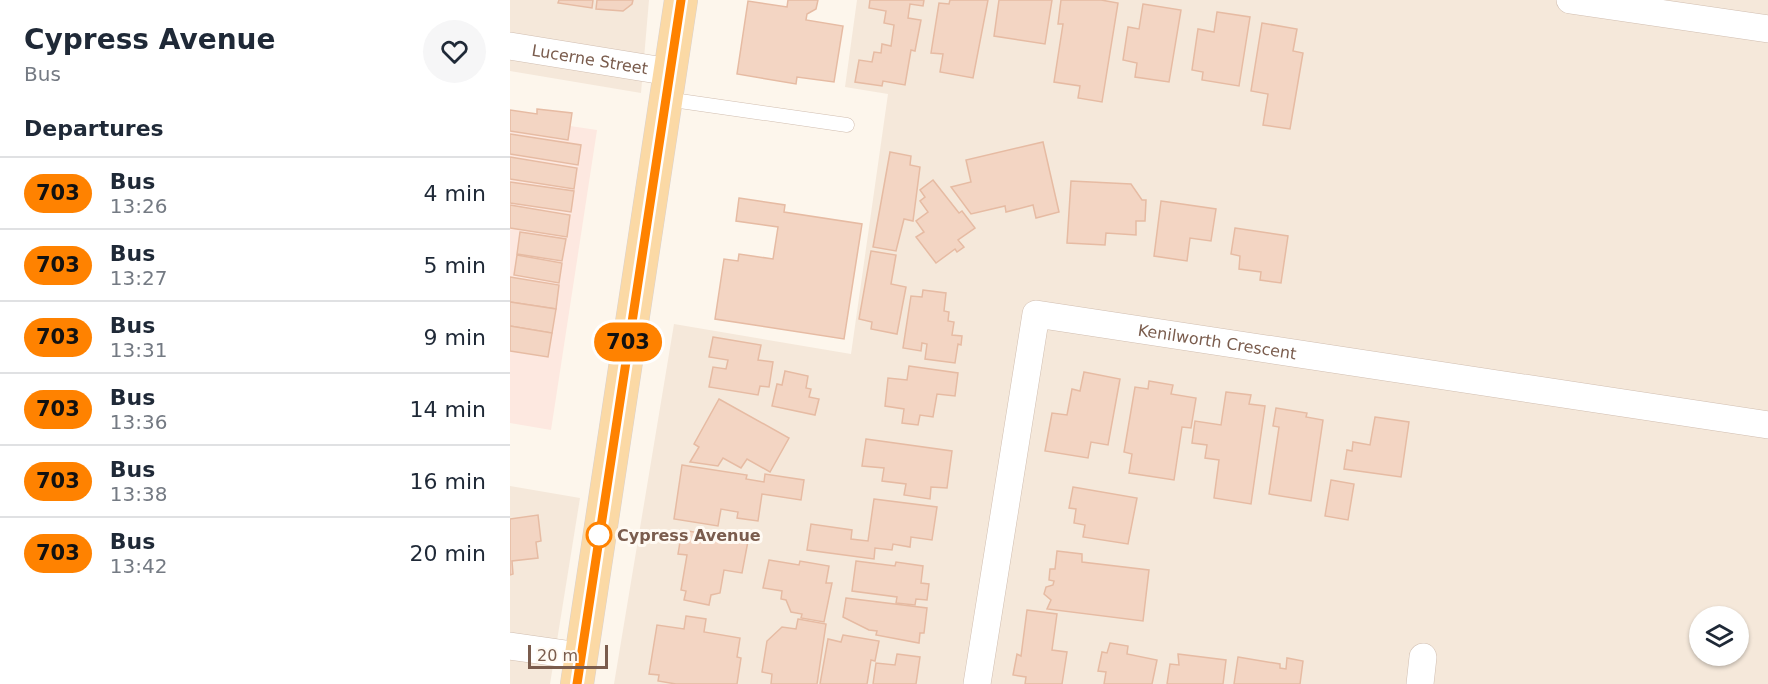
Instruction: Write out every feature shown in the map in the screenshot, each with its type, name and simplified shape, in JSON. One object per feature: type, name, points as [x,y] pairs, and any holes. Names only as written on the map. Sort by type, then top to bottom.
[{"type":"main road","points":[[578,670],[681,0]]},
{"type":"street","points":[[1570,0],[1768,29]]},
{"type":"street","name":"Lucerne Street","points":[[510,46],[668,86]]},
{"type":"street","name":"Kenilworth Crescent","points":[[977,684],[1036,314],[1768,425]]},
{"type":"street","points":[[510,646],[578,670]]},
{"type":"street","points":[[1419,684],[1424,657]]},
{"type":"lane","points":[[668,86],[847,125]]},
{"type":"shaded area","points":[[510,0],[649,0],[641,93],[510,71]]},
{"type":"shaded area","points":[[857,0],[1768,0],[1768,684],[614,684],[674,324],[851,354],[888,94],[845,87]]},
{"type":"shaded area","points":[[510,117],[597,130],[551,430],[510,423]]},
{"type":"shaded area","points":[[510,486],[580,498],[550,684],[510,684]]},
{"type":"building","points":[[559,0],[593,0],[592,8],[558,3]]},
{"type":"building","points":[[597,0],[633,0],[632,4],[623,11],[596,9]]},
{"type":"building","points":[[788,0],[818,0],[816,9],[807,14],[806,20],[843,26],[834,82],[797,77],[796,84],[737,74],[748,1],[787,7]]},
{"type":"building","points":[[870,0],[924,0],[923,6],[910,4],[908,18],[921,20],[915,51],[911,50],[905,85],[883,81],[882,86],[855,82],[859,60],[872,62],[874,52],[881,53],[882,44],[891,46],[894,25],[884,23],[886,11],[869,8]]},
{"type":"building","points":[[950,0],[988,0],[973,78],[940,72],[943,54],[931,53],[939,3],[949,4]]},
{"type":"building","points":[[999,0],[1052,0],[1045,44],[994,36]]},
{"type":"building","points":[[1061,0],[1101,0],[1118,3],[1102,102],[1078,98],[1080,86],[1054,82],[1063,24],[1058,24]]},
{"type":"building","points":[[1143,4],[1181,10],[1169,82],[1135,77],[1137,63],[1123,60],[1128,27],[1139,29]]},
{"type":"building","points":[[1217,12],[1250,17],[1239,86],[1202,80],[1203,72],[1192,70],[1198,29],[1214,32]]},
{"type":"building","points":[[1262,23],[1297,29],[1293,51],[1303,53],[1290,129],[1263,125],[1268,94],[1251,91]]},
{"type":"building","points":[[537,109],[572,113],[568,140],[510,131],[510,110],[537,114]]},
{"type":"building","points":[[510,134],[581,145],[578,165],[510,154]]},
{"type":"building","points":[[1043,142],[1059,212],[1036,218],[1033,205],[1006,212],[1005,206],[971,214],[951,187],[971,182],[966,160]]},
{"type":"building","points":[[890,152],[911,156],[910,165],[920,167],[913,221],[904,219],[896,251],[873,247]]},
{"type":"building","points":[[510,157],[577,168],[574,189],[510,179]]},
{"type":"building","points":[[933,180],[959,213],[962,211],[975,228],[958,240],[964,247],[957,252],[955,249],[936,263],[916,237],[924,232],[916,221],[928,212],[920,201],[925,197],[920,190]]},
{"type":"building","points":[[1071,181],[1131,184],[1142,200],[1146,200],[1145,221],[1136,221],[1136,235],[1106,233],[1105,245],[1067,243]]},
{"type":"building","points":[[510,182],[574,191],[571,212],[510,203]]},
{"type":"building","points":[[739,198],[785,205],[784,212],[862,224],[844,339],[715,319],[724,259],[738,261],[739,254],[773,259],[778,227],[736,221]]},
{"type":"building","points":[[1161,201],[1216,209],[1211,241],[1190,238],[1187,261],[1154,256]]},
{"type":"building","points":[[510,205],[570,215],[567,237],[510,228]]},
{"type":"building","points":[[1235,228],[1288,236],[1281,283],[1260,280],[1261,272],[1239,269],[1240,256],[1231,254]]},
{"type":"building","points":[[520,232],[566,239],[562,261],[517,254]]},
{"type":"building","points":[[871,251],[896,255],[891,284],[906,287],[897,334],[871,329],[872,322],[859,319]]},
{"type":"building","points":[[517,255],[562,263],[559,283],[514,275]]},
{"type":"building","points":[[510,277],[559,285],[556,309],[510,302]]},
{"type":"building","points":[[923,290],[946,293],[944,311],[949,312],[948,321],[954,322],[952,335],[962,336],[961,345],[958,344],[955,363],[925,359],[927,344],[922,343],[921,351],[903,348],[911,296],[922,297]]},
{"type":"building","points":[[510,302],[556,309],[552,333],[510,326]]},
{"type":"building","points":[[510,326],[552,333],[548,357],[510,351]]},
{"type":"building","points":[[713,337],[761,345],[758,360],[773,362],[769,387],[760,386],[758,395],[709,387],[713,367],[726,369],[728,360],[709,357]]},
{"type":"building","points":[[909,366],[958,373],[955,396],[937,394],[933,417],[920,415],[918,425],[902,423],[904,409],[885,406],[888,378],[907,380]]},
{"type":"building","points":[[785,371],[808,376],[806,388],[811,389],[809,397],[819,399],[815,415],[772,406],[777,384],[782,385]]},
{"type":"building","points":[[1084,372],[1120,379],[1108,445],[1091,442],[1088,458],[1045,451],[1052,413],[1067,415],[1072,389],[1080,391]]},
{"type":"building","points":[[1149,381],[1173,385],[1171,394],[1196,398],[1191,428],[1182,427],[1174,480],[1129,473],[1132,454],[1124,452],[1135,387],[1148,389]]},
{"type":"building","points":[[1226,392],[1251,395],[1249,404],[1265,406],[1251,504],[1214,498],[1219,460],[1205,458],[1207,445],[1192,443],[1195,421],[1221,425]]},
{"type":"building","points":[[719,399],[789,438],[770,472],[747,459],[741,468],[723,458],[718,466],[690,462],[699,447],[694,444]]},
{"type":"building","points":[[1276,408],[1307,413],[1306,417],[1323,420],[1311,501],[1269,494],[1279,427],[1273,426]]},
{"type":"building","points":[[1375,417],[1409,422],[1401,477],[1344,469],[1347,450],[1352,451],[1353,442],[1370,445]]},
{"type":"building","points":[[866,439],[952,451],[947,488],[931,487],[930,499],[904,495],[906,484],[882,481],[884,468],[862,466]]},
{"type":"building","points":[[682,465],[747,475],[746,479],[764,482],[765,474],[804,480],[801,500],[762,494],[758,521],[737,518],[738,512],[721,509],[718,526],[674,519]]},
{"type":"building","points":[[1331,480],[1354,484],[1348,520],[1325,516]]},
{"type":"building","points":[[1073,487],[1137,498],[1128,544],[1083,537],[1085,525],[1074,523],[1076,509],[1069,508]]},
{"type":"building","points":[[874,499],[937,507],[932,540],[911,537],[910,547],[893,544],[892,550],[875,548],[874,559],[807,550],[811,524],[852,530],[851,539],[868,541]]},
{"type":"building","points":[[538,515],[541,541],[536,542],[538,558],[512,561],[513,574],[510,575],[510,519]]},
{"type":"building","points":[[682,530],[748,541],[742,573],[724,570],[720,593],[711,595],[709,605],[684,600],[686,591],[681,590],[687,555],[678,554]]},
{"type":"building","points":[[1057,551],[1082,554],[1082,562],[1149,570],[1143,621],[1047,609],[1051,600],[1044,594],[1046,587],[1053,585],[1054,581],[1049,580],[1050,569],[1055,569]]},
{"type":"building","points":[[769,560],[799,565],[800,561],[829,566],[826,583],[832,583],[824,622],[801,618],[802,614],[791,612],[786,600],[781,599],[782,591],[763,588]]},
{"type":"building","points":[[856,561],[895,566],[896,562],[923,566],[921,583],[929,584],[927,600],[916,599],[915,605],[896,603],[897,597],[852,591]]},
{"type":"building","points":[[846,598],[927,608],[924,633],[920,633],[919,643],[876,635],[877,631],[869,630],[843,617]]},
{"type":"building","points":[[1027,610],[1057,614],[1052,650],[1067,652],[1062,684],[1025,684],[1026,677],[1013,675],[1017,654],[1021,656]]},
{"type":"building","points":[[686,616],[706,619],[704,632],[740,638],[737,657],[741,658],[737,684],[676,684],[658,681],[659,675],[649,674],[657,625],[684,629]]},
{"type":"building","points":[[798,619],[826,624],[817,684],[771,684],[772,674],[762,672],[767,641],[782,627],[796,629]]},
{"type":"building","points":[[843,635],[879,641],[875,661],[871,660],[867,684],[820,684],[828,639],[841,642]]},
{"type":"building","points":[[1110,643],[1128,646],[1127,654],[1157,660],[1152,684],[1104,684],[1106,672],[1098,671],[1102,652],[1107,653]]},
{"type":"building","points":[[897,654],[920,657],[916,684],[873,684],[876,663],[895,665]]},
{"type":"building","points":[[1178,654],[1226,660],[1223,684],[1167,684],[1170,664],[1179,665]]},
{"type":"building","points":[[1238,657],[1280,664],[1280,668],[1286,669],[1287,658],[1303,661],[1300,684],[1234,684]]},
{"type":"bus line","name":"703","points":[[577,684],[681,0]]},
{"type":"place","name":"Cypress Avenue","points":[[599,535]]}]
